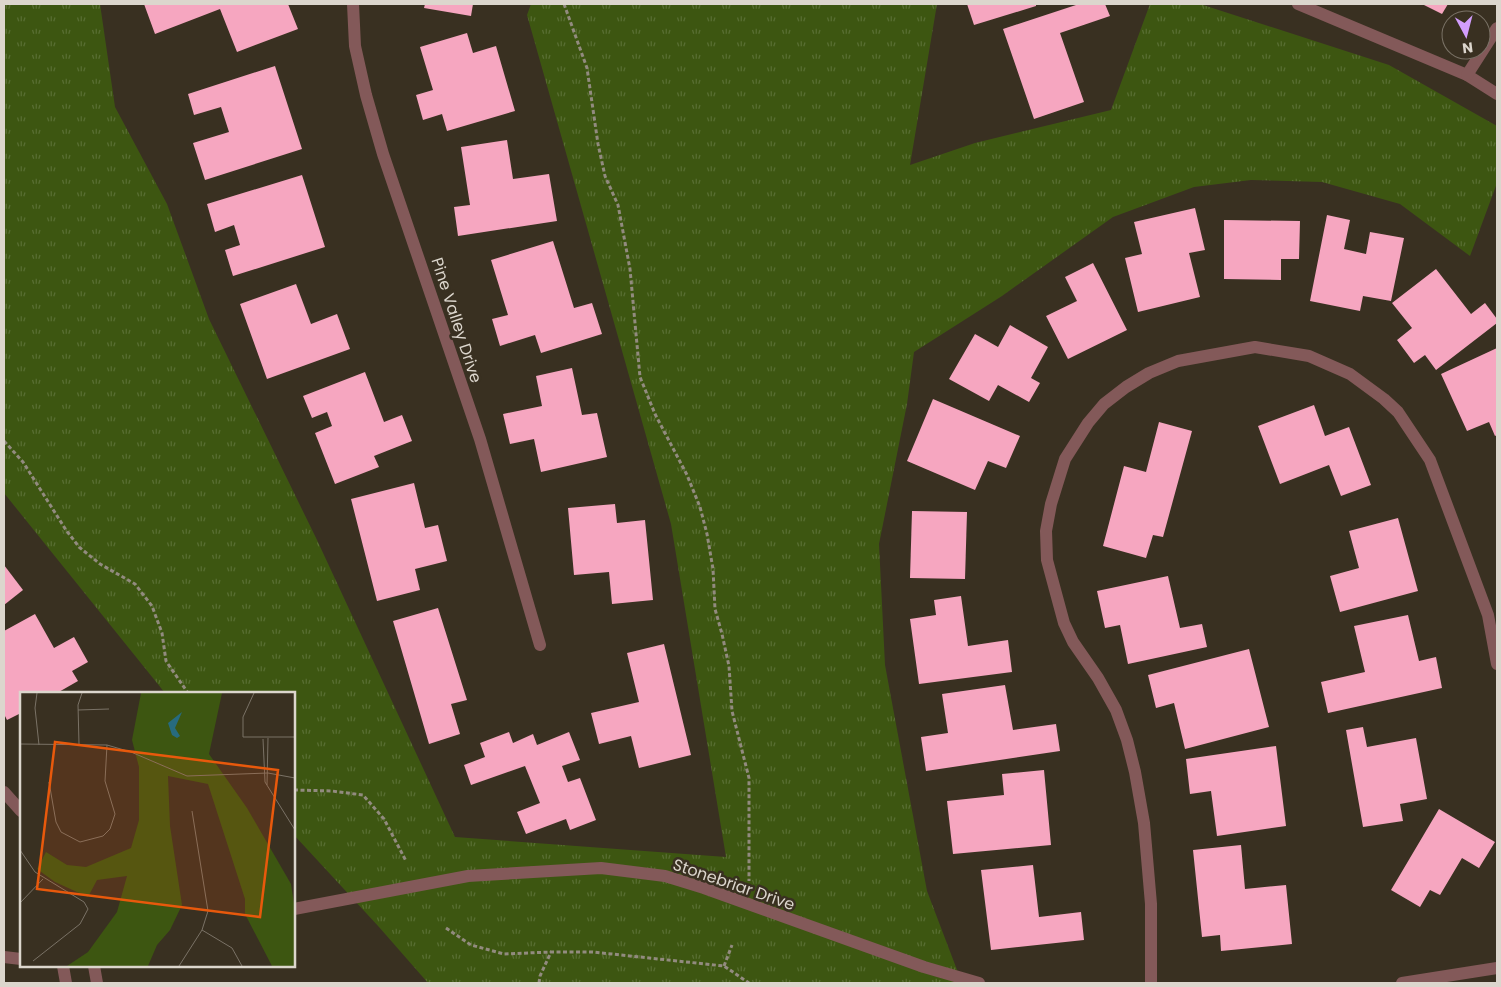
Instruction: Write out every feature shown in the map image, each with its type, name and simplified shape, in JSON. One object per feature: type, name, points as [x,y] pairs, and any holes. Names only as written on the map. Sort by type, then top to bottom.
[{"type":"street","name":"Pine Valley Drive","points":[[353,4],[355,46],[368,103],[383,154],[480,440],[540,645]]},
{"type":"street","points":[[1298,4],[1468,75],[1497,94]]},
{"type":"street","points":[[1468,75],[1497,28]]},
{"type":"street","points":[[1151,983],[1151,904],[1144,823],[1129,748],[1116,710],[1098,678],[1073,642],[1064,622],[1047,560],[1046,530],[1050,504],[1065,459],[1088,423],[1104,404],[1126,387],[1149,373],[1178,361],[1255,347],[1308,356],[1350,374],[1384,399],[1398,412],[1430,460],[1488,615],[1497,664]]},
{"type":"street","points":[[4,792],[20,810]]},
{"type":"street","name":"Stonebriar Drive","points":[[295,910],[468,876],[602,868],[665,876],[704,888],[924,968],[979,983]]},
{"type":"street","points":[[4,958],[20,959]]},
{"type":"street","points":[[63,967],[66,983]]},
{"type":"street","points":[[94,967],[97,983]]},
{"type":"street","points":[[1402,983],[1497,968]]},
{"type":"path","points":[[564,4],[587,68],[598,144],[605,176],[618,205],[630,269],[640,377],[655,414],[687,475],[700,507],[707,534],[713,569],[715,609],[729,666],[732,711],[749,778],[749,881]]},
{"type":"path","points":[[4,441],[23,462],[66,530],[79,547],[100,564],[135,584],[152,606],[162,633],[166,661],[187,692]]},
{"type":"path","points":[[295,790],[363,796],[384,819],[406,862]]},
{"type":"path","points":[[446,928],[471,945],[504,954],[593,952],[724,966],[748,983]]},
{"type":"path","points":[[724,966],[732,945]]},
{"type":"path","points":[[539,983],[540,976],[551,952]]},
{"type":"green space","points":[[4,4],[100,4],[115,107],[167,204],[209,319],[317,540],[455,837],[726,857],[671,524],[527,15],[531,4],[937,4],[910,165],[975,143],[1111,110],[1150,4],[1200,4],[1389,65],[1497,126],[1497,183],[1470,256],[1400,204],[1322,182],[1251,180],[1194,187],[1113,217],[1002,296],[914,352],[907,404],[879,544],[885,665],[927,891],[962,983],[428,983],[295,836],[295,692],[164,692],[4,493]]},
{"type":"building","points":[[144,4],[288,4],[298,29],[237,52],[220,9],[155,34]]},
{"type":"building","points":[[425,4],[473,4],[471,16],[424,8]]},
{"type":"building","points":[[967,4],[1036,4],[1036,6],[974,25]]},
{"type":"building","points":[[1079,4],[1105,4],[1110,16],[1060,33],[1084,102],[1034,119],[1003,29]]},
{"type":"building","points":[[1422,4],[1448,4],[1444,10],[1441,10],[1441,14]]},
{"type":"building","points":[[467,33],[473,53],[496,46],[515,111],[447,131],[442,114],[423,120],[416,95],[433,90],[420,47]]},
{"type":"building","points":[[275,66],[302,149],[205,180],[193,143],[229,132],[221,107],[194,115],[188,94]]},
{"type":"building","points":[[507,140],[513,179],[549,174],[557,221],[458,236],[454,207],[470,205],[461,147]]},
{"type":"building","points":[[302,175],[325,247],[233,276],[225,250],[240,245],[234,225],[215,232],[207,204]]},
{"type":"building","points":[[1195,208],[1205,250],[1189,253],[1200,297],[1138,312],[1125,258],[1142,254],[1134,222]]},
{"type":"building","points":[[1327,215],[1350,220],[1344,249],[1366,254],[1370,232],[1404,238],[1391,301],[1363,296],[1360,311],[1310,301]]},
{"type":"building","points":[[1224,220],[1300,221],[1299,259],[1281,259],[1281,280],[1224,279]]},
{"type":"building","points":[[553,241],[574,308],[592,303],[602,334],[541,353],[535,335],[500,346],[492,319],[508,315],[491,260]]},
{"type":"building","points":[[1093,263],[1127,330],[1068,359],[1046,316],[1077,301],[1065,277]]},
{"type":"building","points":[[1436,269],[1471,314],[1485,303],[1497,319],[1497,323],[1436,370],[1425,355],[1414,363],[1397,340],[1412,328],[1392,303]]},
{"type":"building","points":[[296,284],[311,324],[337,314],[350,349],[267,379],[240,304]]},
{"type":"building","points":[[1010,325],[1048,347],[1031,378],[1040,383],[1029,402],[998,385],[989,401],[949,379],[975,334],[998,347]]},
{"type":"building","points":[[1497,348],[1497,435],[1495,436],[1489,422],[1467,431],[1441,374]]},
{"type":"building","points":[[572,368],[582,415],[597,413],[607,457],[541,472],[534,439],[510,444],[503,414],[542,406],[536,376]]},
{"type":"building","points":[[365,372],[384,422],[402,415],[412,441],[374,456],[379,467],[335,484],[315,433],[332,426],[327,412],[312,418],[303,396]]},
{"type":"building","points":[[933,399],[1020,436],[1006,468],[988,461],[975,490],[907,461]]},
{"type":"building","points":[[1314,405],[1325,436],[1349,427],[1371,485],[1341,496],[1329,465],[1280,484],[1258,426]]},
{"type":"building","points":[[1159,422],[1192,431],[1163,537],[1153,535],[1146,558],[1103,546],[1124,466],[1146,472]]},
{"type":"building","points":[[414,483],[425,528],[438,525],[447,561],[415,569],[420,590],[377,601],[351,499]]},
{"type":"building","points":[[615,504],[617,523],[645,520],[653,600],[612,604],[609,572],[574,575],[568,508]]},
{"type":"building","points":[[912,511],[967,512],[965,579],[910,578]]},
{"type":"building","points":[[1398,518],[1418,591],[1340,612],[1330,576],[1359,568],[1349,531]]},
{"type":"building","points":[[4,565],[23,590],[4,605]]},
{"type":"building","points":[[1168,576],[1180,628],[1202,624],[1207,647],[1128,664],[1120,625],[1105,628],[1097,591]]},
{"type":"building","points":[[961,596],[968,646],[1008,640],[1012,672],[919,684],[910,619],[936,615],[934,600]]},
{"type":"building","points":[[438,608],[467,700],[451,704],[460,734],[429,744],[393,621]]},
{"type":"building","points":[[35,614],[54,648],[74,637],[88,662],[72,671],[78,681],[59,692],[20,692],[20,714],[7,720],[4,714],[4,631]]},
{"type":"building","points":[[1408,615],[1419,661],[1436,657],[1442,688],[1328,713],[1321,682],[1365,672],[1354,626]]},
{"type":"building","points":[[664,644],[691,755],[639,768],[631,736],[599,744],[591,713],[639,702],[627,653]]},
{"type":"building","points":[[1249,649],[1269,727],[1185,749],[1174,703],[1156,708],[1148,675]]},
{"type":"building","points":[[1005,685],[1013,730],[1056,724],[1060,751],[926,771],[921,737],[948,733],[942,694]]},
{"type":"building","points":[[1363,727],[1367,747],[1416,738],[1427,799],[1400,804],[1403,821],[1363,827],[1346,730]]},
{"type":"building","points":[[509,732],[513,743],[533,734],[537,745],[569,732],[580,760],[562,766],[568,782],[580,778],[596,820],[570,830],[566,819],[526,834],[517,812],[540,803],[525,766],[471,785],[464,765],[485,757],[480,743]]},
{"type":"building","points":[[1276,746],[1286,826],[1217,836],[1211,791],[1190,794],[1186,759]]},
{"type":"building","points":[[1044,770],[1051,845],[953,854],[947,801],[1004,795],[1002,774]]},
{"type":"building","points":[[1439,809],[1495,842],[1479,868],[1462,858],[1440,895],[1430,890],[1420,907],[1391,890]]},
{"type":"building","points":[[1241,845],[1245,889],[1286,885],[1292,944],[1221,951],[1220,935],[1202,937],[1193,850]]},
{"type":"building","points":[[1033,865],[1039,917],[1081,912],[1084,940],[991,950],[981,870]]}]
